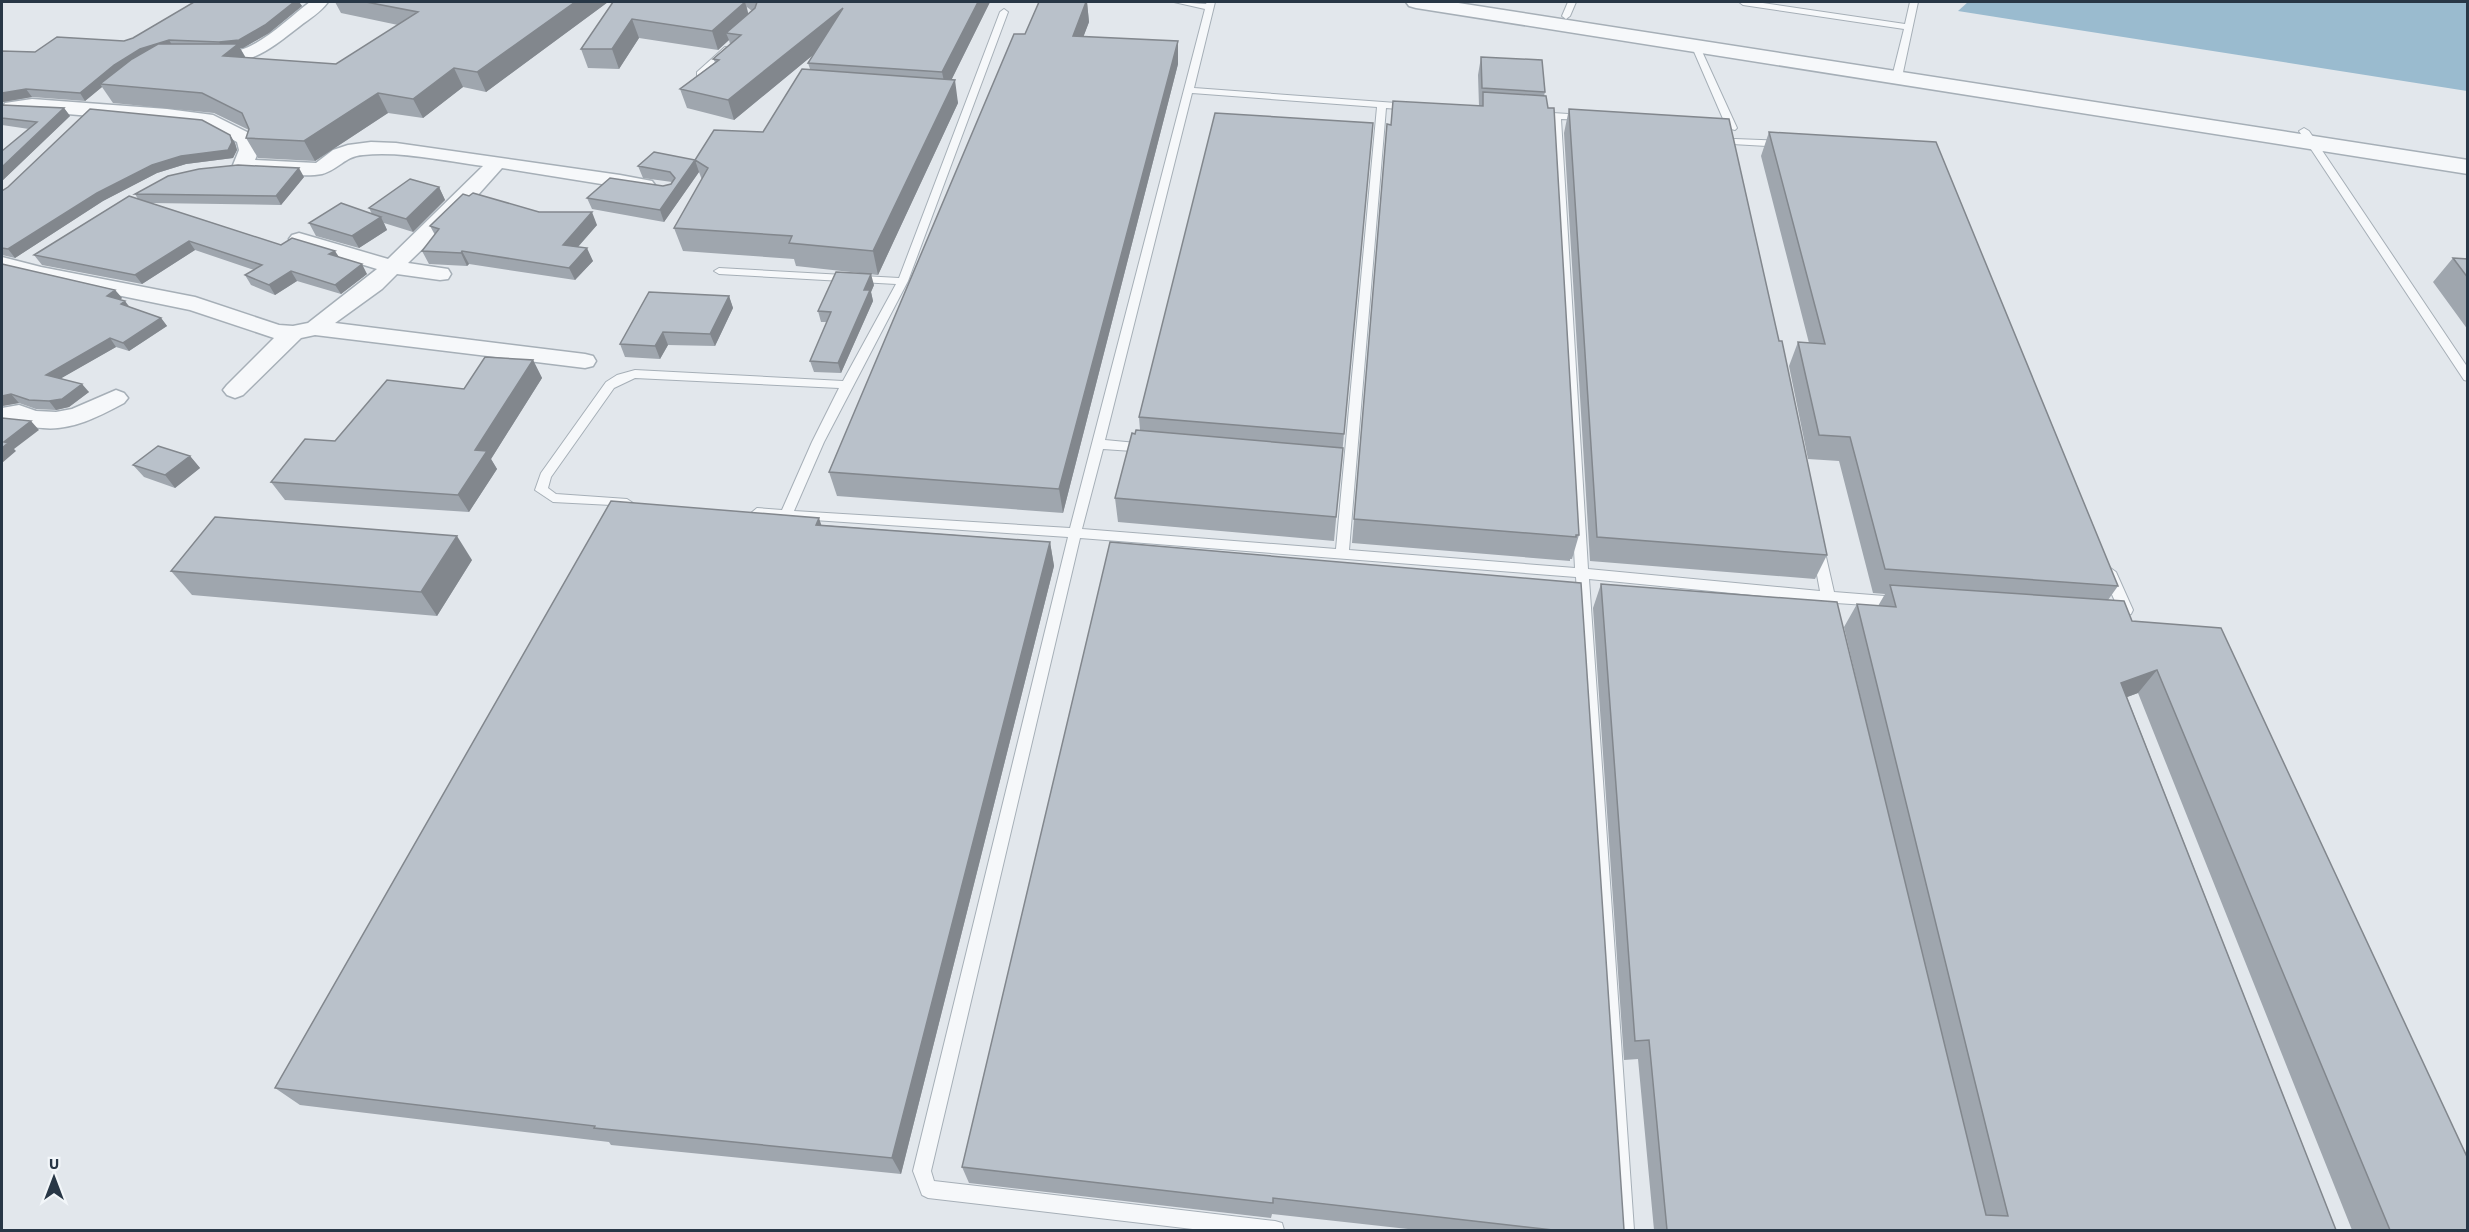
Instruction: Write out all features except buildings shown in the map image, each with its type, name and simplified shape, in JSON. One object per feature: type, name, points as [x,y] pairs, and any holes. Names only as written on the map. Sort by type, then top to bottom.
[{"type":"street","points":[[189,54],[230,56],[250,54],[320,2]]},
{"type":"street","points":[[1416,2],[1696,47],[1898,72]]},
{"type":"street","points":[[1474,2],[1569,9],[1898,72],[2307,137],[2468,167]]},
{"type":"street","points":[[75,125],[115,90]]},
{"type":"street","points":[[12,107],[32,105],[213,121],[232,129],[246,139],[249,150],[233,166],[317,170],[328,165],[341,153],[360,150],[419,152],[667,189]]},
{"type":"street","points":[[2307,137],[2468,156]]},
{"type":"street","points":[[10,265],[195,304],[277,332],[292,333],[315,327],[374,284],[497,162]]},
{"type":"street","points":[[299,239],[392,267],[440,274]]},
{"type":"street","points":[[10,265],[38,255]]},
{"type":"street","points":[[315,327],[585,361]]},
{"type":"street","points":[[235,390],[292,333]]},
{"type":"street","points":[[2,416],[19,413],[33,421],[59,421],[94,410],[116,398]]},
{"type":"lane","points":[[1178,2],[1210,4],[1075,533],[922,1171],[928,1189],[1275,1230]]},
{"type":"lane","points":[[1743,2],[1908,27]]},
{"type":"lane","points":[[1898,72],[1914,2]]},
{"type":"lane","points":[[786,515],[818,442],[903,281],[1004,12]]},
{"type":"lane","points":[[700,74],[732,45]]},
{"type":"lane","points":[[1696,47],[1726,128],[1736,148],[1792,144]]},
{"type":"lane","points":[[1188,90],[1417,107]]},
{"type":"lane","points":[[960,97],[972,98]]},
{"type":"lane","points":[[1342,555],[1344,465],[1382,105]]},
{"type":"lane","points":[[1521,114],[1591,118]]},
{"type":"lane","points":[[1556,116],[1582,573],[1625,1230]]},
{"type":"lane","points":[[2307,137],[2468,377]]},
{"type":"lane","points":[[719,271],[903,281]]},
{"type":"lane","points":[[635,504],[553,498],[541,490],[545,476],[603,394],[610,385],[621,378],[635,374],[847,385]]},
{"type":"lane","points":[[1098,444],[1155,449]]},
{"type":"lane","points":[[739,512],[1075,533],[1582,573],[1911,603]]},
{"type":"lane","points":[[1816,538],[1833,620]]},
{"type":"lane","points":[[2101,617],[2113,618],[2126,610],[2102,555]]},
{"type":"water","points":[[1968,2],[2467,2],[2467,91],[1958,11]]}]
